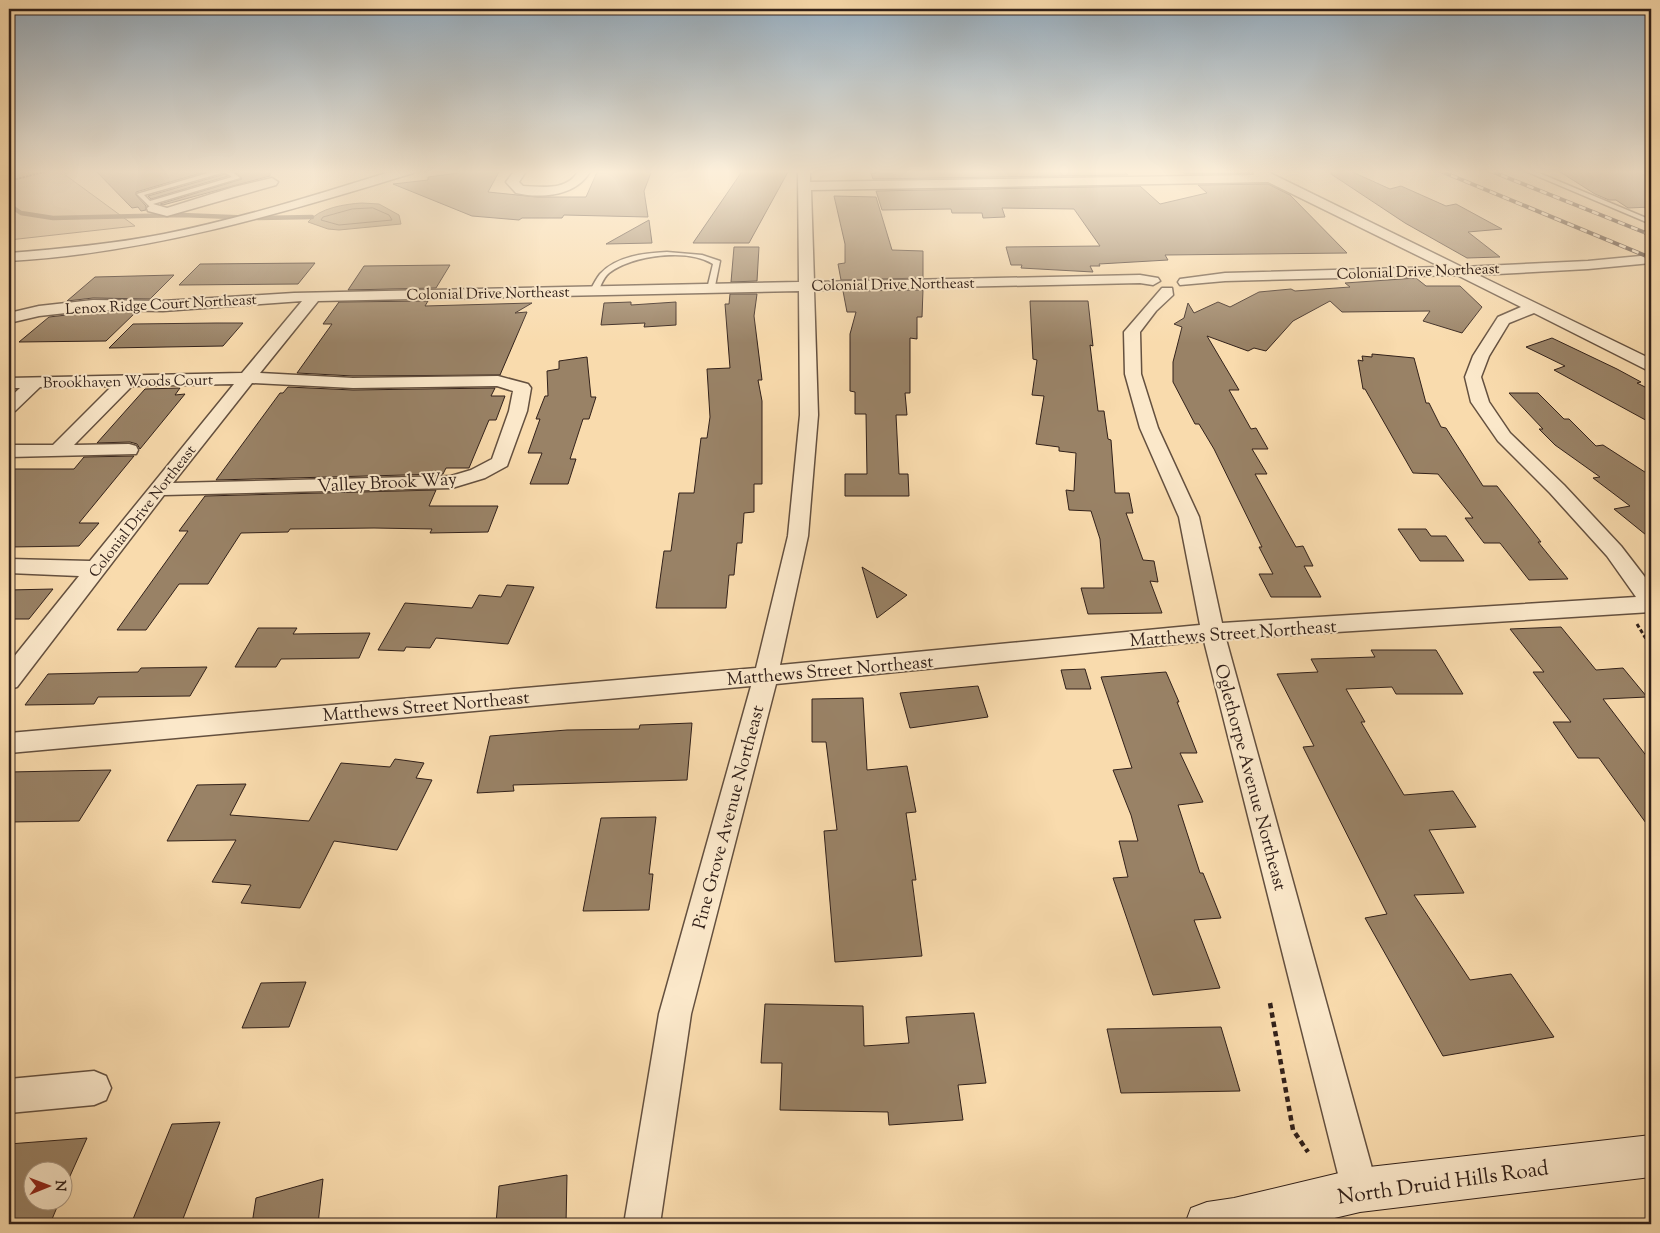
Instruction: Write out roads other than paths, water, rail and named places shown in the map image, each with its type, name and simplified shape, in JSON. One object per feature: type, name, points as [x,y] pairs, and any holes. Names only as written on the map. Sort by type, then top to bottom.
[{"type":"main road","name":"North Druid Hills Road","points":[[1207,1224],[1234,1220],[1360,1190],[1651,1156]]},
{"type":"street","points":[[9,244],[98,236],[157,228]]},
{"type":"street","points":[[9,257],[93,249],[162,238],[210,228]]},
{"type":"street","name":"Pine Grove Avenue Northeast","points":[[642,1224],[675,1014],[766,676],[798,536],[809,415],[805,228]]},
{"type":"street","points":[[1372,228],[1461,271],[1478,282],[1651,366]]},
{"type":"street","name":"Colonial Drive Northeast","points":[[9,680],[158,489],[313,297],[1130,279],[1160,286],[1159,277],[1169,276],[1185,282],[1225,277],[1461,271],[1651,259]]},
{"type":"street","points":[[1478,282],[1503,320]]},
{"type":"street","name":"Oglethorpe Avenue Northeast","points":[[1160,286],[1166,295],[1151,308],[1132,332],[1133,374],[1149,428],[1189,517],[1213,632],[1360,1190]]},
{"type":"street","name":"Lenox Ridge Court Northeast","points":[[9,318],[38,311],[93,305],[163,306],[313,297]]},
{"type":"street","points":[[1532,308],[1503,320],[1481,356],[1473,377],[1480,402],[1504,436],[1557,489],[1614,551],[1651,602]]},
{"type":"street","name":"Brookhaven Woods Court","points":[[9,383],[247,379]]},
{"type":"street","name":"Valley Brook Way","points":[[158,489],[452,482],[478,474],[500,462],[518,411],[522,388],[498,381],[353,383],[247,379]]},
{"type":"street","points":[[59,450],[126,382]]},
{"type":"street","points":[[9,407],[35,383]]},
{"type":"street","points":[[9,451],[129,450]]},
{"type":"street","points":[[12,566],[96,569]]},
{"type":"street","name":"Matthews Street Northeast","points":[[9,744],[766,676],[1213,632],[1651,602]]},
{"type":"street","points":[[9,1096],[94,1088]]},
{"type":"lane","points":[[594,291],[604,274],[627,260],[647,256],[702,256],[713,259],[717,263],[711,289]]},
{"type":"water","points":[[324,228],[364,228],[339,230]]},
{"type":"railway","points":[[1577,228],[1651,258]]},
{"type":"railway","points":[[1632,228],[1651,235]]}]
